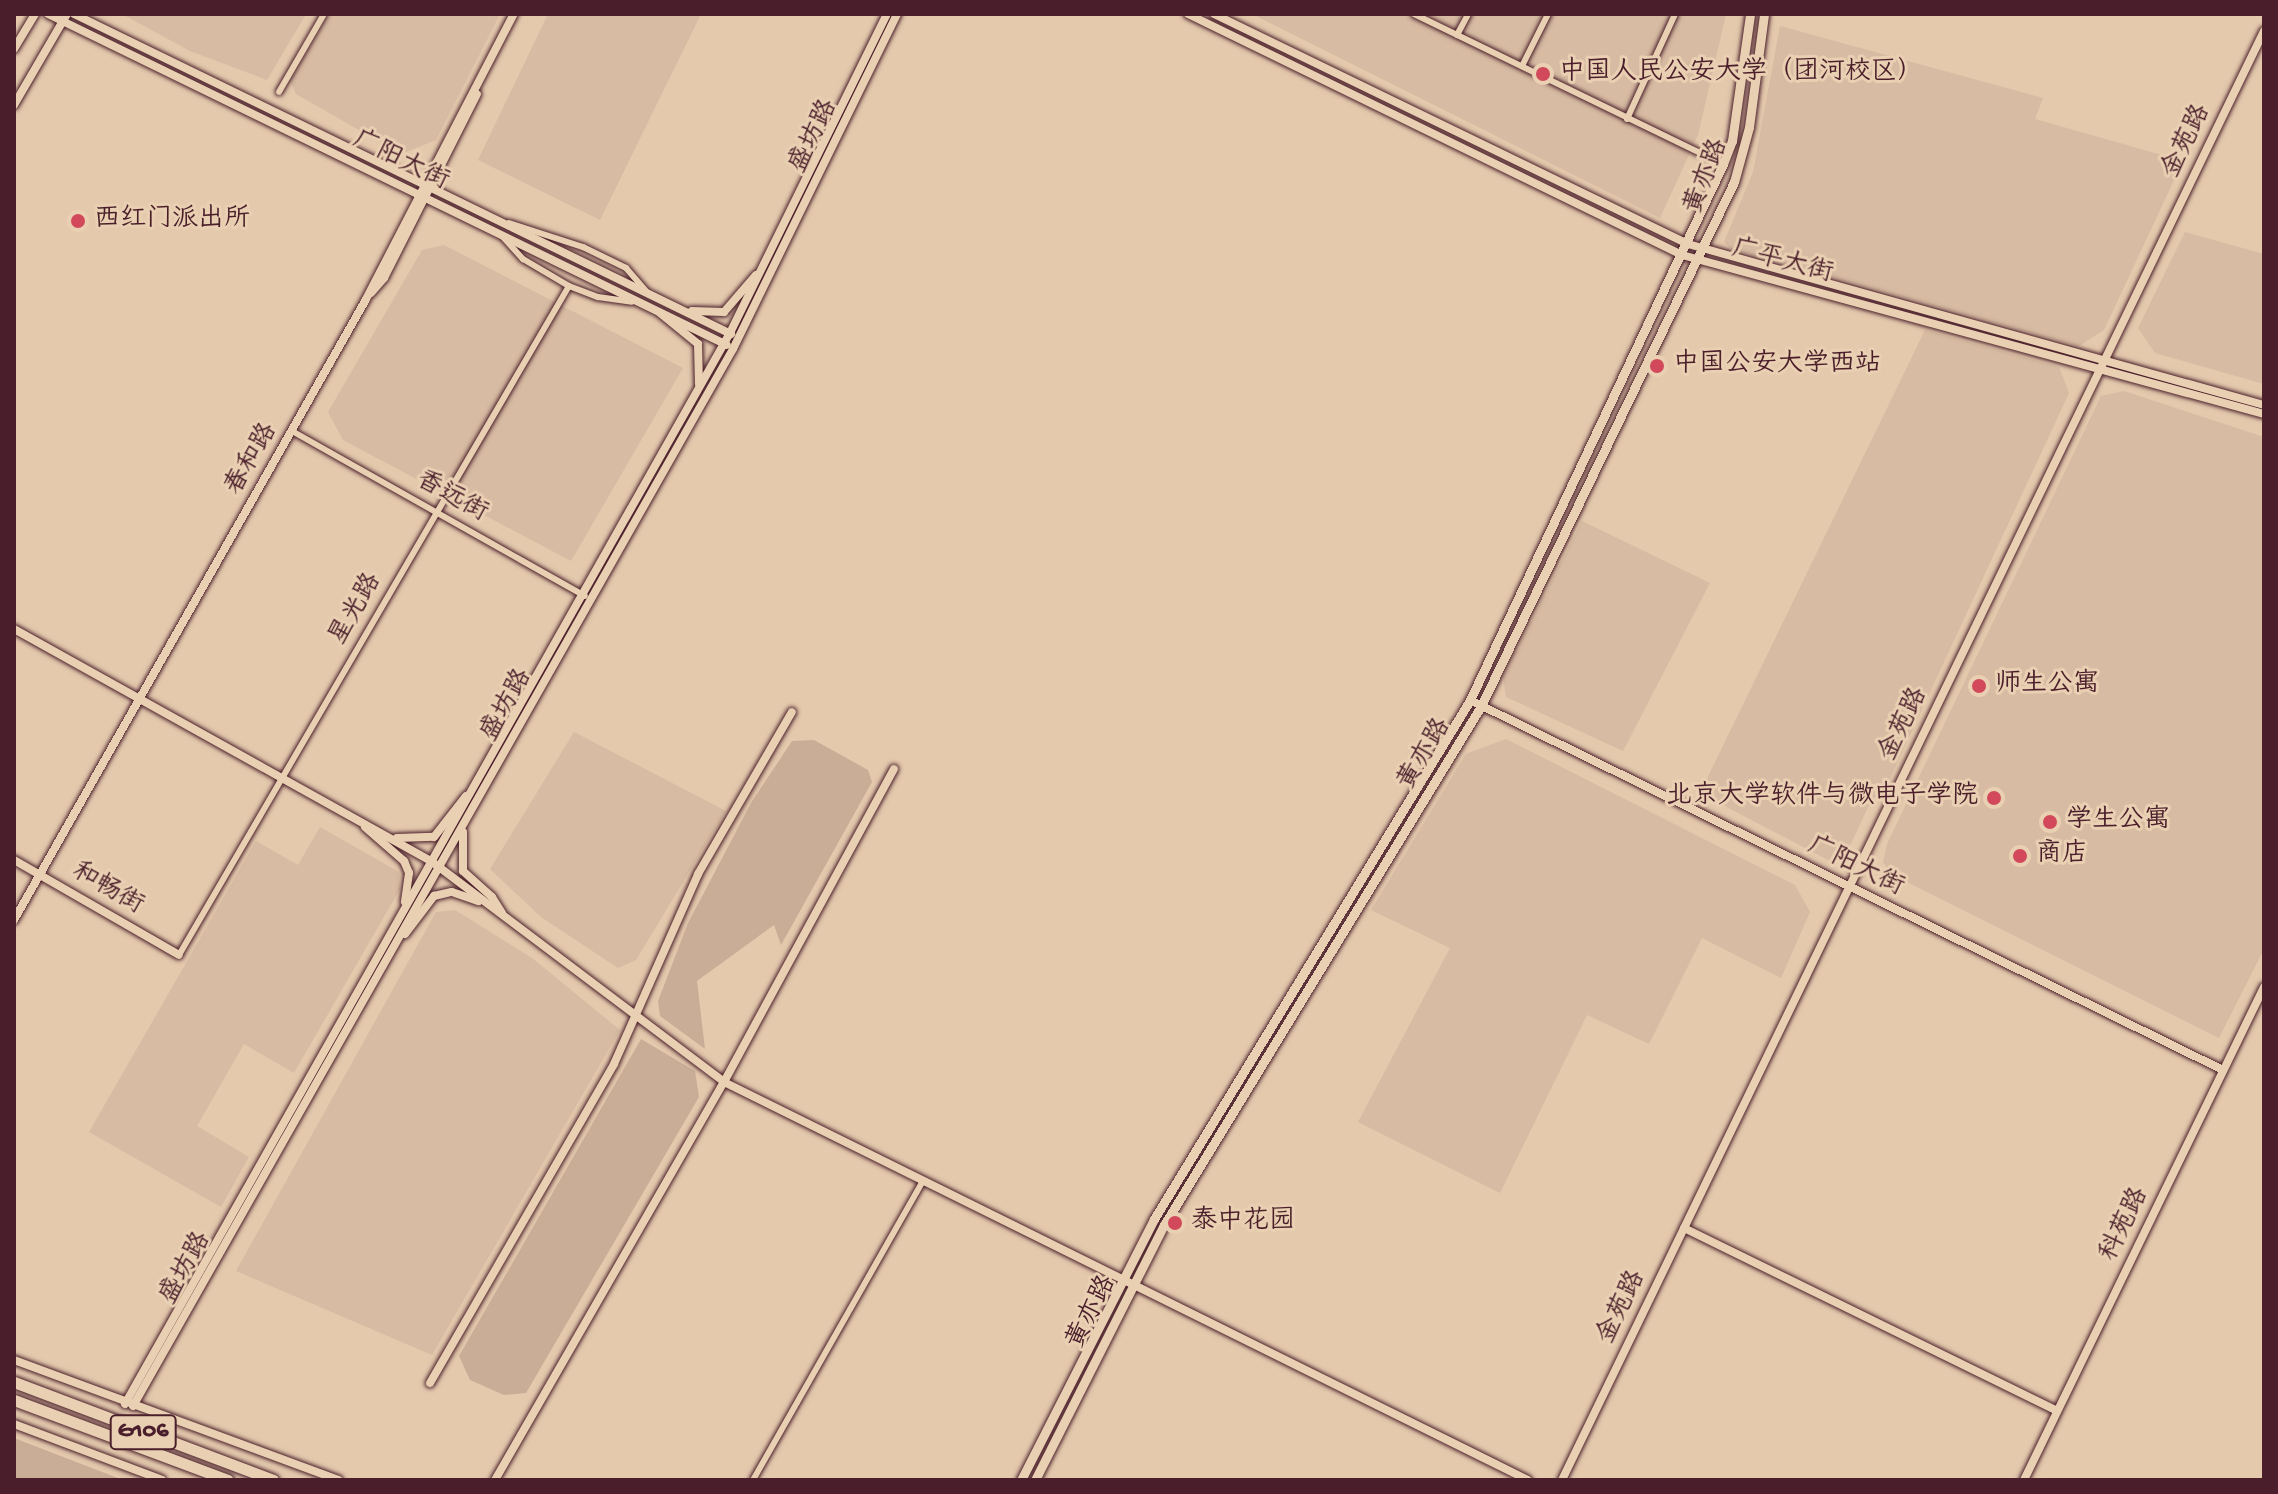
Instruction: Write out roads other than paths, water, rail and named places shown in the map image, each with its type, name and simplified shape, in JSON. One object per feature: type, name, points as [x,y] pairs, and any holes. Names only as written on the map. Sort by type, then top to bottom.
[{"type":"highway","name":"G106","points":[[14,1382],[273,1480]]},
{"type":"highway","name":"G106","points":[[14,1400],[228,1480]]},
{"type":"main road","name":"黄亦路","points":[[1021,1480],[1122,1277],[1470,700],[1688,244],[1723,164],[1732,141],[1750,14]]},
{"type":"main road","name":"黄亦路","points":[[1035,1480],[1133,1282],[1481,706],[1698,261],[1744,154],[1764,14]]},
{"type":"street","points":[[14,49],[35,14]]},
{"type":"street","name":"广阳大街","points":[[48,14],[65,18],[739,337]]},
{"type":"street","name":"广阳大街","points":[[74,14],[425,190],[501,235],[733,349]]},
{"type":"street","points":[[279,92],[324,14]]},
{"type":"street","name":"春和路","points":[[14,920],[365,301],[384,278],[425,190],[473,108],[479,85],[514,14]]},
{"type":"street","name":"盛坊路","points":[[129,1405],[467,818],[730,333],[887,14]]},
{"type":"street","name":"盛坊路","points":[[129,1405],[431,861],[733,349],[897,14]]},
{"type":"street","name":"广平大街","points":[[1188,14],[1698,261],[2264,405]]},
{"type":"street","name":"广平大街","points":[[1214,14],[1688,244],[2264,414]]},
{"type":"street","points":[[1414,14],[1723,164]]},
{"type":"street","points":[[1457,35],[1468,14]]},
{"type":"street","points":[[1522,66],[1548,14]]},
{"type":"street","points":[[1627,119],[1675,14]]},
{"type":"street","points":[[14,105],[65,18]]},
{"type":"street","name":"金苑路","points":[[1562,1480],[2264,31]]},
{"type":"street","points":[[497,221],[572,241],[626,268],[646,291]]},
{"type":"street","points":[[501,235],[523,259],[569,286],[598,297],[641,303]]},
{"type":"street","points":[[682,309],[724,312],[762,269]]},
{"type":"street","name":"星光路","points":[[179,955],[569,286]]},
{"type":"street","points":[[660,312],[666,322],[698,344],[698,389]]},
{"type":"street","name":"香远街","points":[[292,431],[587,597]]},
{"type":"street","points":[[14,629],[431,861],[724,1082],[1528,1480]]},
{"type":"street","name":"广阳大街","points":[[1470,700],[2223,1070]]},
{"type":"street","points":[[430,1383],[636,1018],[698,874],[792,712]]},
{"type":"street","points":[[495,1480],[724,1082],[894,769]]},
{"type":"street","points":[[383,834],[412,841],[434,837],[454,806],[470,793]]},
{"type":"street","points":[[467,818],[460,842],[463,871],[492,897],[504,917]]},
{"type":"street","points":[[362,823],[374,839],[404,861],[408,891],[401,915]]},
{"type":"street","name":"和畅街","points":[[14,860],[179,955]]},
{"type":"street","points":[[396,943],[443,892],[490,906]]},
{"type":"street","name":"科苑路","points":[[2024,1480],[2264,987]]},
{"type":"street","points":[[753,1480],[922,1182]]},
{"type":"street","points":[[1684,1228],[2057,1411]]},
{"type":"street","points":[[14,1360],[339,1480]]},
{"type":"street","points":[[14,1424],[162,1480]]},
{"type":"place","name":"中国人民公安大学（团河校区）","points":[[1543,74]]},
{"type":"place","name":"西红门派出所","points":[[78,221]]},
{"type":"place","name":"中国公安大学西站","points":[[1657,366]]},
{"type":"place","name":"师生公寓","points":[[1979,686]]},
{"type":"place","name":"北京大学软件与微电子学院","points":[[1994,798]]},
{"type":"place","name":"学生公寓","points":[[2050,822]]},
{"type":"place","name":"商店","points":[[2020,856]]},
{"type":"place","name":"泰中花园","points":[[1175,1223]]}]
